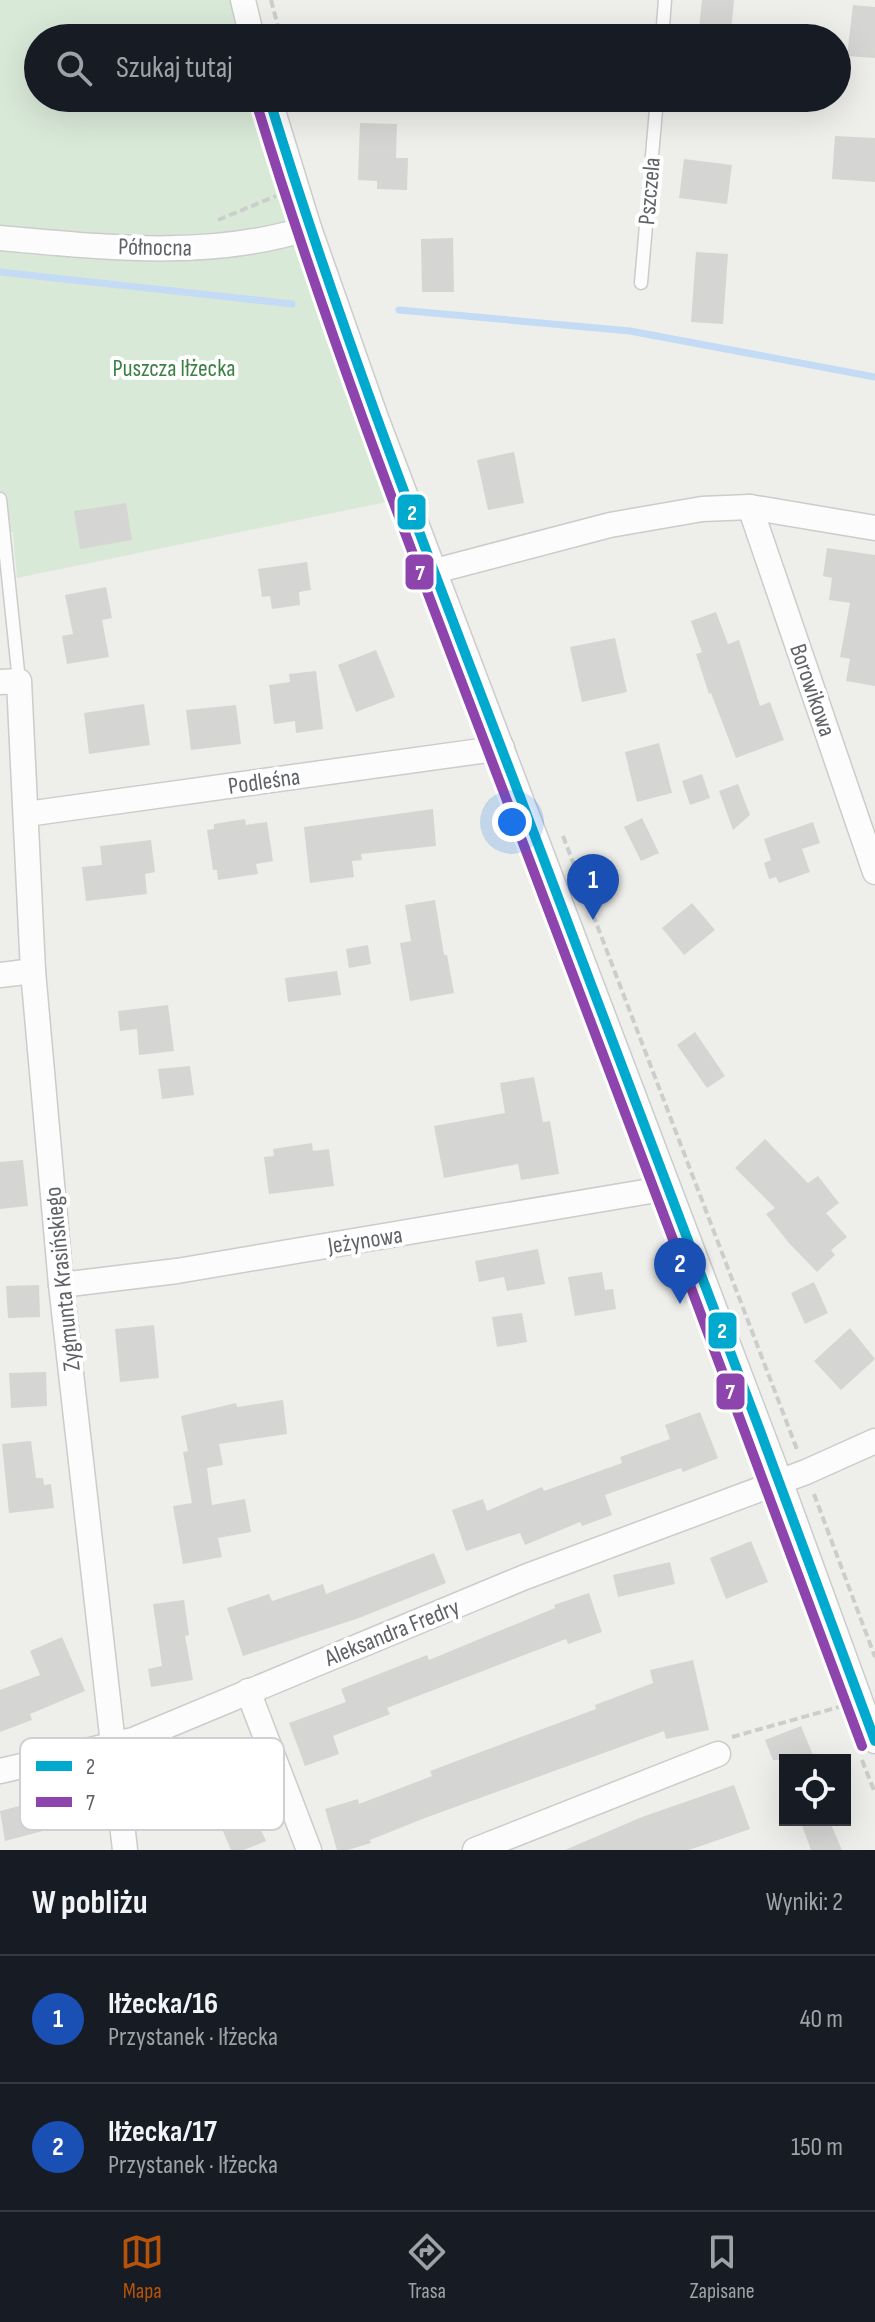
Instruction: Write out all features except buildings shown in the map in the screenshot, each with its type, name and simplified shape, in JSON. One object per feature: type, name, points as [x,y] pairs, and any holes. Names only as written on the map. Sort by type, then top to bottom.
[{"type":"street","points":[[243,0],[249,24]]},
{"type":"street","points":[[273,112],[309,228],[376,418],[780,1481],[875,1741]]},
{"type":"street","name":"Północna","points":[[0,238],[162,249],[276,239],[309,228]]},
{"type":"street","points":[[435,571],[610,525],[702,509],[750,507],[875,528]]},
{"type":"street","name":"Borowikowa","points":[[750,507],[875,872]]},
{"type":"street","name":"Zygmunta Krasińskiego","points":[[10,681],[21,706],[33,971],[61,1285],[112,1738]]},
{"type":"street","name":"Podleśna","points":[[27,814],[502,748]]},
{"type":"street","points":[[0,975],[33,971]]},
{"type":"street","name":"Jeżynowa","points":[[61,1285],[177,1271],[668,1188]]},
{"type":"street","points":[[780,1481],[875,1441]]},
{"type":"street","name":"Aleksandra Fredry","points":[[138,1738],[525,1577],[780,1481]]},
{"type":"street","points":[[248,1691],[266,1738]]},
{"type":"street","points":[[475,1850],[718,1754]]},
{"type":"street","name":"Aleksandra Fredry","points":[[0,1771],[20,1766]]},
{"type":"street","points":[[284,1785],[309,1850]]},
{"type":"street","name":"Zygmunta Krasińskiego","points":[[123,1830],[125,1850]]},
{"type":"lane","points":[[663,24],[665,0]]},
{"type":"lane","name":"Pszczela","points":[[641,283],[656,112]]},
{"type":"lane","points":[[0,499],[10,681]]},
{"type":"path","points":[[271,0],[277,24]]},
{"type":"path","points":[[214,221],[266,199]]},
{"type":"path","points":[[560,829],[875,1657]]},
{"type":"path","points":[[718,1754],[732,1737],[841,1707]]},
{"type":"green space","name":"Puszcza Iłżecka","points":[[0,0],[243,0],[249,24],[24,24],[24,112],[274,112],[406,498],[17,578],[13,532],[0,532]]},
{"type":"waterway","points":[[0,272],[292,304]]},
{"type":"waterway","points":[[399,310],[630,331],[875,377]]},
{"type":"transit line","name":"7","points":[[259,112],[376,456],[862,1746]]},
{"type":"transit line","name":"2","points":[[273,112],[327,276],[390,452],[875,1741]]},
{"type":"place","name":"Iłżecka/16","points":[[593,920]]},
{"type":"place","name":"Iłżecka/17","points":[[680,1304]]}]
